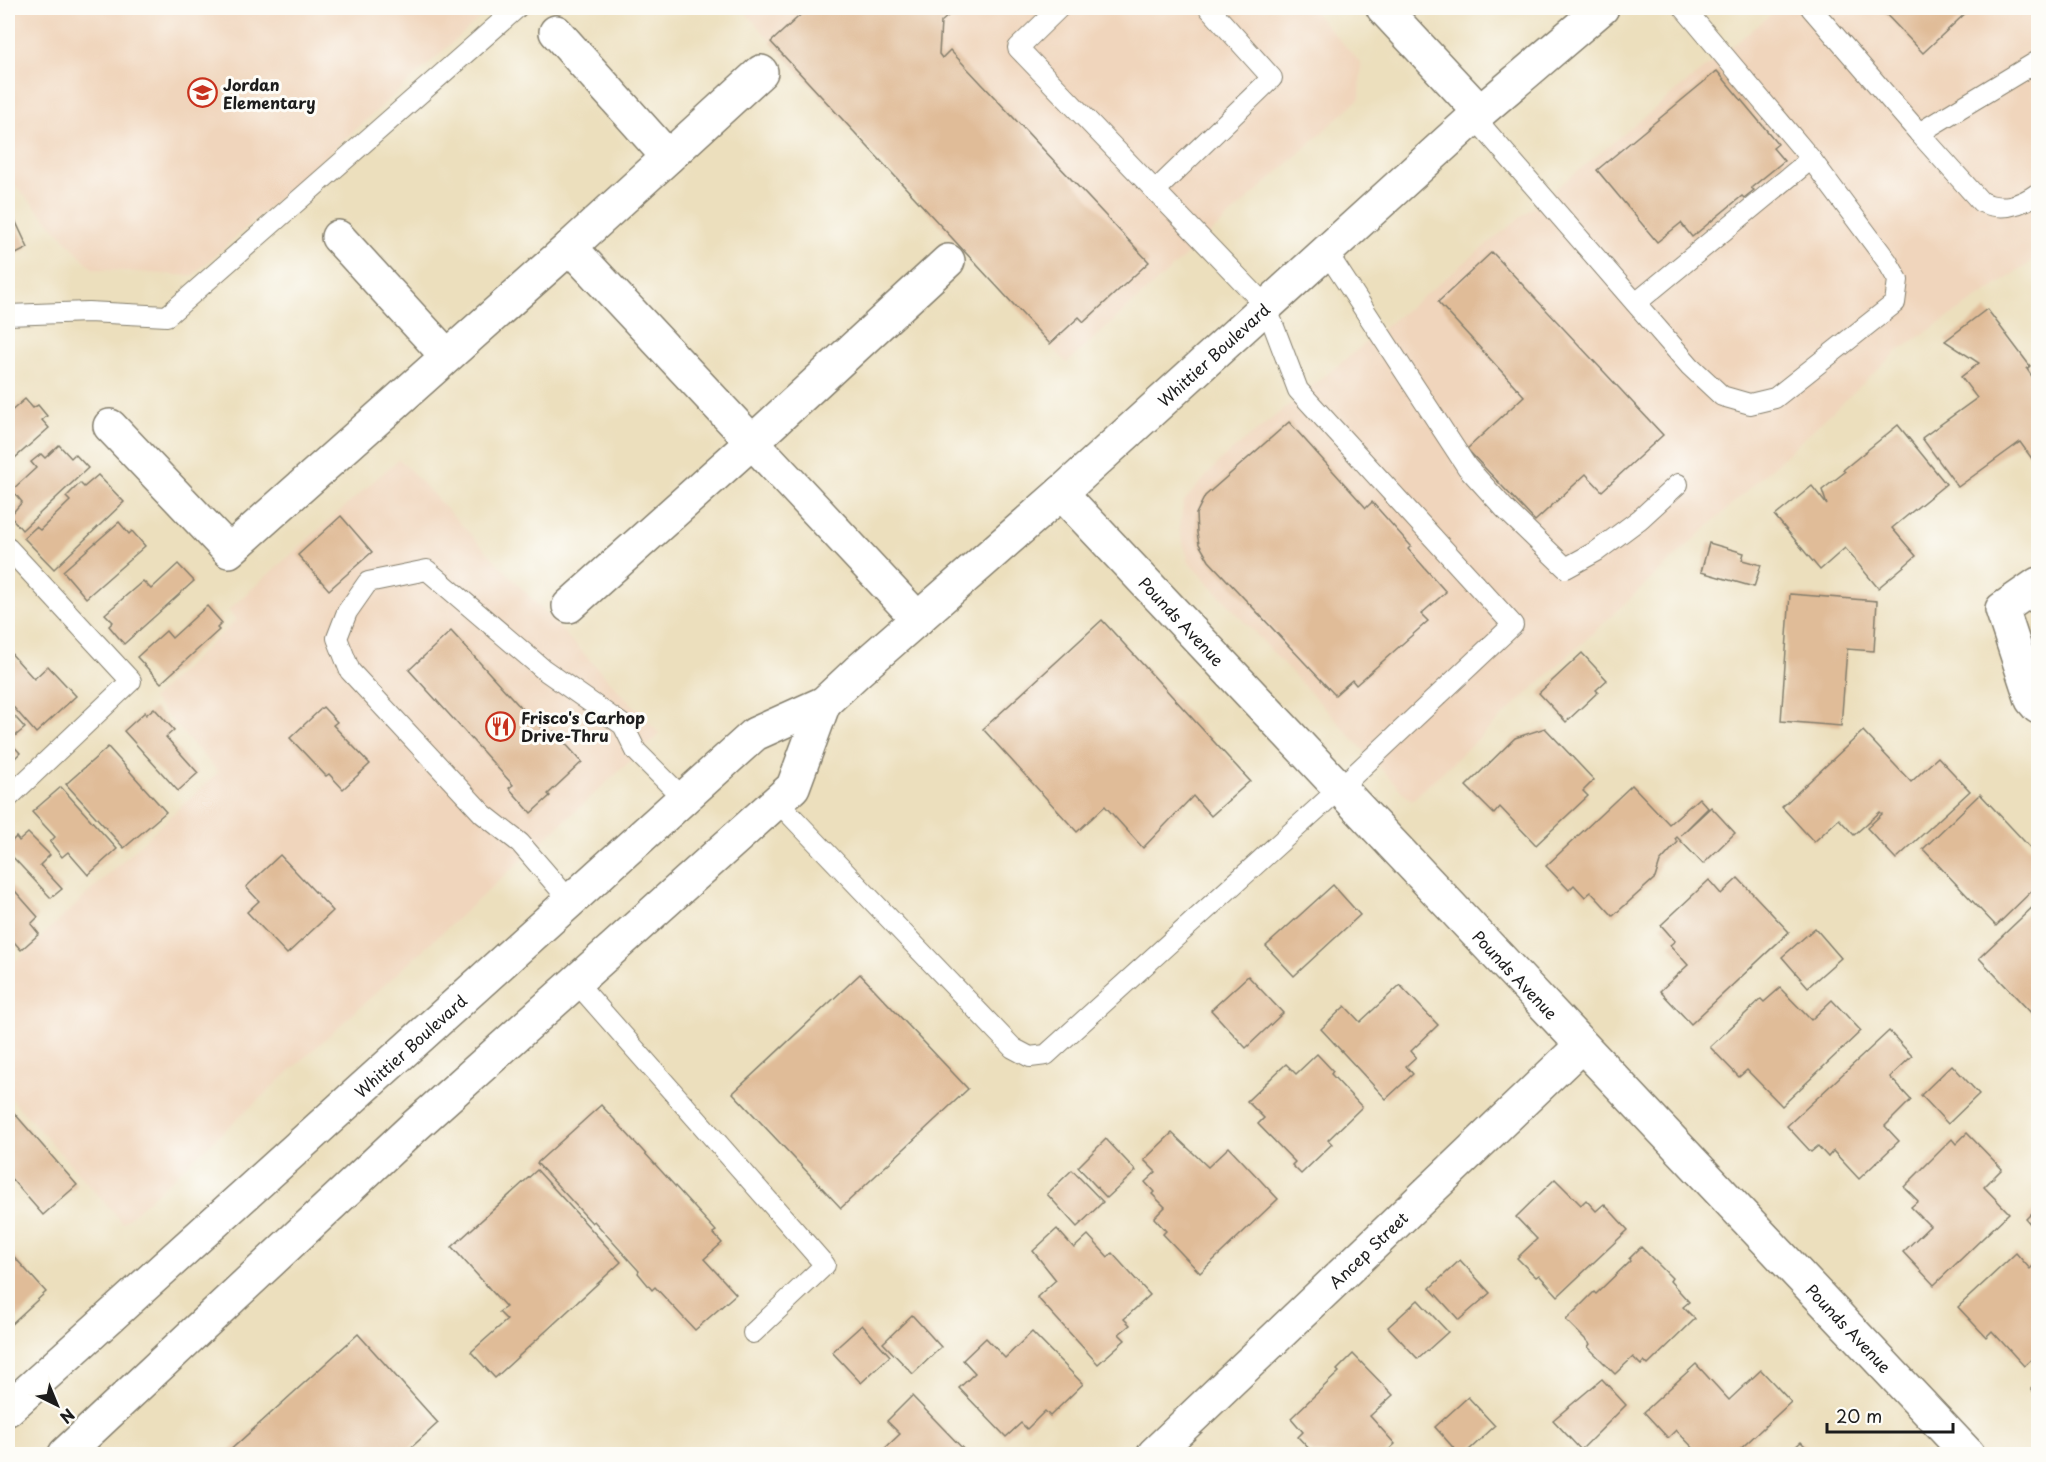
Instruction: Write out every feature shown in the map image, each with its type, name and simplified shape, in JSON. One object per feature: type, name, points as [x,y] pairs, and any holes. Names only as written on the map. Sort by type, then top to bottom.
[{"type":"street","points":[[1383,8],[1477,115]]},
{"type":"street","name":"Whittier Boulevard","points":[[8,1409],[755,734],[824,703],[1061,493],[1477,115],[1602,8]]},
{"type":"street","points":[[556,32],[668,157]]},
{"type":"street","points":[[110,426],[229,551],[570,247],[761,72]]},
{"type":"street","points":[[338,237],[447,356]]},
{"type":"street","points":[[570,247],[918,619]]},
{"type":"street","points":[[569,606],[948,261]]},
{"type":"street","name":"Pounds Avenue","points":[[1061,493],[1968,1455]]},
{"type":"street","points":[[2038,584],[2002,609],[2032,700],[2038,707]]},
{"type":"street","name":"Whittier Boulevard","points":[[64,1455],[416,1126],[793,787],[824,703]]},
{"type":"street","name":"Ancep Street","points":[[1167,1450],[1581,1046]]},
{"type":"lane","points":[[8,315],[88,312],[167,316],[517,8]]},
{"type":"lane","points":[[777,801],[1013,1048],[1030,1057],[1046,1055],[1339,789],[1514,626],[1298,390],[1266,306],[1018,48],[1059,8]]},
{"type":"lane","points":[[1155,191],[1272,78],[1209,8]]},
{"type":"lane","points":[[1477,115],[1690,366],[1722,396],[1749,404],[1774,398],[1895,303],[1898,280],[1887,261],[1811,159],[1684,8]]},
{"type":"lane","points":[[1811,8],[1981,202],[1992,207],[2006,208],[2029,200],[2038,193]]},
{"type":"lane","points":[[1919,133],[2038,61]]},
{"type":"lane","points":[[1636,303],[1811,159]]},
{"type":"lane","points":[[1326,251],[1467,468],[1505,509],[1566,568],[1597,551],[1640,519],[1678,484]]},
{"type":"lane","points":[[8,548],[131,681],[8,798]]},
{"type":"lane","points":[[571,902],[520,843],[483,814],[350,671],[338,638],[347,612],[368,582],[427,570],[543,669],[623,725],[636,751],[684,799]]},
{"type":"lane","points":[[576,982],[825,1265],[753,1333]]},
{"type":"shaded area","name":"Jordan Elementary","points":[[8,8],[491,8],[192,276],[93,269],[8,178]]},
{"type":"shaded area","points":[[741,8],[1310,8],[1361,63],[1360,98],[1067,363]]},
{"type":"shaded area","points":[[1779,8],[2038,8],[2038,258],[1898,351],[1411,801],[1189,562],[1179,529],[1184,501],[1222,459]]},
{"type":"shaded area","points":[[399,459],[660,734],[123,1223],[8,1095],[8,968],[218,772],[152,699],[236,620],[228,610]]},
{"type":"building","points":[[808,8],[957,8],[941,22],[939,54],[942,58],[950,50],[1149,262],[1084,322],[1079,317],[1050,344],[771,42]]},
{"type":"building","points":[[1880,8],[1971,8],[1923,53]]},
{"type":"building","points":[[1717,71],[1778,144],[1773,148],[1784,161],[1751,188],[1754,190],[1744,198],[1742,196],[1692,237],[1681,223],[1657,242],[1597,170]]},
{"type":"building","points":[[8,205],[28,248],[8,258]]},
{"type":"building","points":[[1492,252],[1663,435],[1602,491],[1586,474],[1535,521],[1467,449],[1524,396],[1438,302]]},
{"type":"building","points":[[1987,309],[2030,366],[2027,369],[2038,385],[2038,461],[2035,463],[2020,442],[1958,487],[1922,438],[1977,398],[1961,377],[1979,363],[1945,341]]},
{"type":"building","points":[[25,399],[33,408],[38,405],[47,416],[42,420],[49,428],[8,464],[8,414]]},
{"type":"building","points":[[1289,422],[1366,508],[1372,502],[1411,546],[1408,549],[1446,592],[1421,614],[1428,621],[1356,685],[1352,680],[1335,695],[1209,561],[1199,544],[1197,533],[1196,514],[1205,496]]},
{"type":"building","points":[[1898,425],[1946,484],[1892,528],[1916,556],[1878,588],[1845,548],[1820,570],[1775,516],[1812,486],[1827,505],[1822,490]]},
{"type":"building","points":[[59,445],[71,458],[75,454],[88,468],[22,530],[10,516],[22,502],[12,490],[36,468],[31,462],[41,454],[45,458]]},
{"type":"building","points":[[98,475],[124,502],[54,569],[24,538],[36,527],[40,530],[70,501],[66,497],[80,483],[84,487]]},
{"type":"building","points":[[341,516],[372,552],[329,590],[298,555]]},
{"type":"building","points":[[119,522],[129,534],[132,531],[145,546],[86,598],[63,571]]},
{"type":"building","points":[[1709,543],[1744,553],[1742,560],[1761,565],[1754,587],[1701,572]]},
{"type":"building","points":[[178,564],[194,581],[124,644],[109,626],[113,622],[105,614],[143,581],[151,589]]},
{"type":"building","points":[[1790,594],[1877,601],[1874,651],[1847,649],[1841,726],[1781,721]]},
{"type":"building","points":[[207,606],[222,623],[217,628],[219,630],[161,683],[137,657],[166,631],[172,638]]},
{"type":"building","points":[[1102,620],[1250,781],[1211,816],[1193,796],[1143,848],[1105,806],[1077,832],[983,729]]},
{"type":"building","name":"Frisco's Carhop Drive-Thru","points":[[451,631],[532,720],[534,719],[549,736],[554,731],[582,762],[531,813],[509,788],[513,785],[409,670]]},
{"type":"building","points":[[8,650],[34,679],[48,666],[76,696],[36,733],[8,701]]},
{"type":"building","points":[[1582,653],[1607,680],[1596,690],[1598,692],[1566,722],[1539,693]]},
{"type":"building","points":[[323,707],[337,722],[333,725],[370,764],[343,789],[329,774],[326,776],[290,738]]},
{"type":"building","points":[[154,708],[174,730],[166,737],[198,773],[178,791],[124,731],[145,712],[146,715]]},
{"type":"building","points":[[8,709],[25,728],[9,741],[20,753],[8,765]]},
{"type":"building","points":[[1545,728],[1594,780],[1583,791],[1588,796],[1536,845],[1500,807],[1494,814],[1466,786],[1515,738]]},
{"type":"building","points":[[1863,731],[1911,782],[1938,757],[1970,791],[1896,859],[1867,828],[1882,814],[1880,812],[1854,835],[1839,819],[1814,842],[1782,807]]},
{"type":"building","points":[[108,747],[166,812],[124,848],[66,784]]},
{"type":"building","points":[[1632,785],[1669,824],[1699,798],[1708,808],[1681,835],[1711,807],[1735,833],[1703,864],[1677,837],[1675,839],[1678,842],[1660,862],[1655,878],[1613,916],[1591,892],[1585,897],[1574,885],[1569,890],[1546,866]]},
{"type":"building","points":[[61,787],[117,849],[88,875],[68,852],[62,857],[50,842],[55,837],[32,812]]},
{"type":"building","points":[[1980,794],[2038,856],[2038,885],[1996,926],[1923,849]]},
{"type":"building","points":[[28,833],[50,855],[40,865],[62,889],[51,898],[8,852],[8,845],[16,837],[19,841]]},
{"type":"building","points":[[280,855],[333,911],[287,954],[247,912],[259,901],[246,887]]},
{"type":"building","points":[[1738,878],[1789,932],[1691,1024],[1660,991],[1688,965],[1670,945],[1675,941],[1661,925],[1709,880],[1721,894]]},
{"type":"building","points":[[8,883],[38,917],[31,924],[39,934],[21,950],[8,935]]},
{"type":"building","points":[[1333,885],[1360,915],[1294,976],[1266,946]]},
{"type":"building","points":[[2038,902],[2038,1020],[1979,958]]},
{"type":"building","points":[[1815,928],[1841,958],[1808,987],[1782,957]]},
{"type":"building","points":[[860,974],[968,1089],[841,1208],[733,1093]]},
{"type":"building","points":[[1248,976],[1283,1013],[1246,1048],[1211,1010]]},
{"type":"building","points":[[1400,985],[1438,1025],[1411,1051],[1416,1057],[1406,1066],[1413,1074],[1386,1099],[1321,1029],[1345,1006],[1360,1022]]},
{"type":"building","points":[[1780,988],[1811,1020],[1832,1000],[1861,1031],[1782,1106],[1747,1070],[1739,1077],[1710,1047],[1761,999],[1764,1002]]},
{"type":"building","points":[[1889,1031],[1912,1056],[1890,1077],[1911,1100],[1885,1126],[1899,1141],[1859,1179],[1833,1151],[1828,1157],[1818,1146],[1811,1152],[1787,1126]]},
{"type":"building","points":[[1317,1054],[1333,1071],[1331,1074],[1362,1107],[1328,1140],[1332,1144],[1301,1174],[1292,1165],[1295,1162],[1258,1124],[1264,1118],[1247,1101],[1286,1064],[1296,1074]]},
{"type":"building","points":[[1952,1065],[1979,1094],[1948,1124],[1921,1095]]},
{"type":"building","points":[[601,1105],[716,1231],[713,1233],[722,1243],[704,1259],[736,1294],[695,1330],[655,1287],[652,1290],[638,1273],[639,1271],[594,1221],[592,1223],[537,1163]]},
{"type":"building","points":[[8,1106],[77,1185],[43,1215],[8,1175]]},
{"type":"building","points":[[1172,1133],[1208,1167],[1229,1147],[1278,1199],[1200,1273],[1163,1234],[1166,1231],[1154,1218],[1165,1207],[1152,1194],[1154,1192],[1145,1182],[1156,1172],[1144,1160]]},
{"type":"building","points":[[1967,1133],[2002,1169],[1984,1187],[2009,1213],[1934,1285],[1903,1252],[1930,1226],[1911,1207],[1918,1201],[1904,1187],[1952,1139],[1956,1144]]},
{"type":"building","points":[[1106,1139],[1136,1171],[1107,1198],[1078,1167]]},
{"type":"building","points":[[537,1170],[621,1262],[495,1378],[471,1352],[507,1320],[499,1312],[506,1307],[452,1247]]},
{"type":"building","points":[[1072,1170],[1103,1202],[1077,1227],[1047,1194]]},
{"type":"building","points":[[1555,1179],[1581,1205],[1586,1200],[1596,1211],[1604,1204],[1628,1230],[1558,1296],[1539,1275],[1536,1277],[1517,1258],[1537,1239],[1516,1217]]},
{"type":"building","points":[[2038,1207],[2038,1233],[2026,1219]]},
{"type":"building","points":[[1057,1229],[1074,1248],[1088,1235],[1108,1257],[1112,1253],[1150,1295],[1124,1319],[1130,1325],[1119,1334],[1125,1340],[1098,1364],[1037,1297],[1056,1280],[1033,1251]]},
{"type":"building","points":[[1641,1247],[1672,1278],[1670,1281],[1689,1302],[1683,1307],[1695,1319],[1648,1365],[1644,1361],[1641,1365],[1633,1357],[1615,1374],[1588,1347],[1590,1344],[1566,1320],[1630,1261],[1629,1259]]},
{"type":"building","points":[[8,1250],[46,1292],[8,1327]]},
{"type":"building","points":[[2016,1253],[2030,1269],[2038,1261],[2038,1353],[2024,1366],[1992,1331],[1986,1337],[1958,1307]]},
{"type":"building","points":[[1460,1260],[1490,1293],[1459,1320],[1430,1288]]},
{"type":"building","points":[[1418,1300],[1448,1332],[1418,1359],[1388,1327]]},
{"type":"building","points":[[912,1315],[941,1347],[913,1374],[883,1343]]},
{"type":"building","points":[[862,1325],[890,1356],[861,1383],[832,1352]]},
{"type":"building","points":[[1032,1332],[1083,1384],[1050,1416],[1045,1411],[1027,1429],[1021,1423],[1006,1437],[959,1388],[975,1373],[963,1360],[986,1338],[1005,1358]]},
{"type":"building","points":[[358,1334],[438,1423],[404,1454],[226,1454]]},
{"type":"building","points":[[1353,1354],[1393,1395],[1370,1416],[1395,1444],[1384,1454],[1314,1454],[1298,1437],[1303,1432],[1291,1418],[1339,1372],[1337,1370]]},
{"type":"building","points":[[1696,1364],[1729,1400],[1761,1370],[1791,1402],[1735,1454],[1699,1454],[1676,1430],[1668,1438],[1644,1412]]},
{"type":"building","points":[[1602,1379],[1626,1405],[1581,1450],[1553,1420]]},
{"type":"building","points":[[2038,1381],[2038,1397],[2031,1389]]},
{"type":"building","points":[[912,1396],[968,1454],[879,1454],[900,1434],[887,1421]]},
{"type":"building","points":[[1468,1397],[1495,1426],[1467,1452],[1470,1454],[1456,1454],[1458,1453],[1435,1427]]},
{"type":"building","points":[[1801,1442],[1813,1454],[1787,1454]]},
{"type":"place","name":"Jordan Elementary","points":[[202,93]]},
{"type":"place","name":"Frisco's Carhop Drive-Thru","points":[[500,726]]}]
